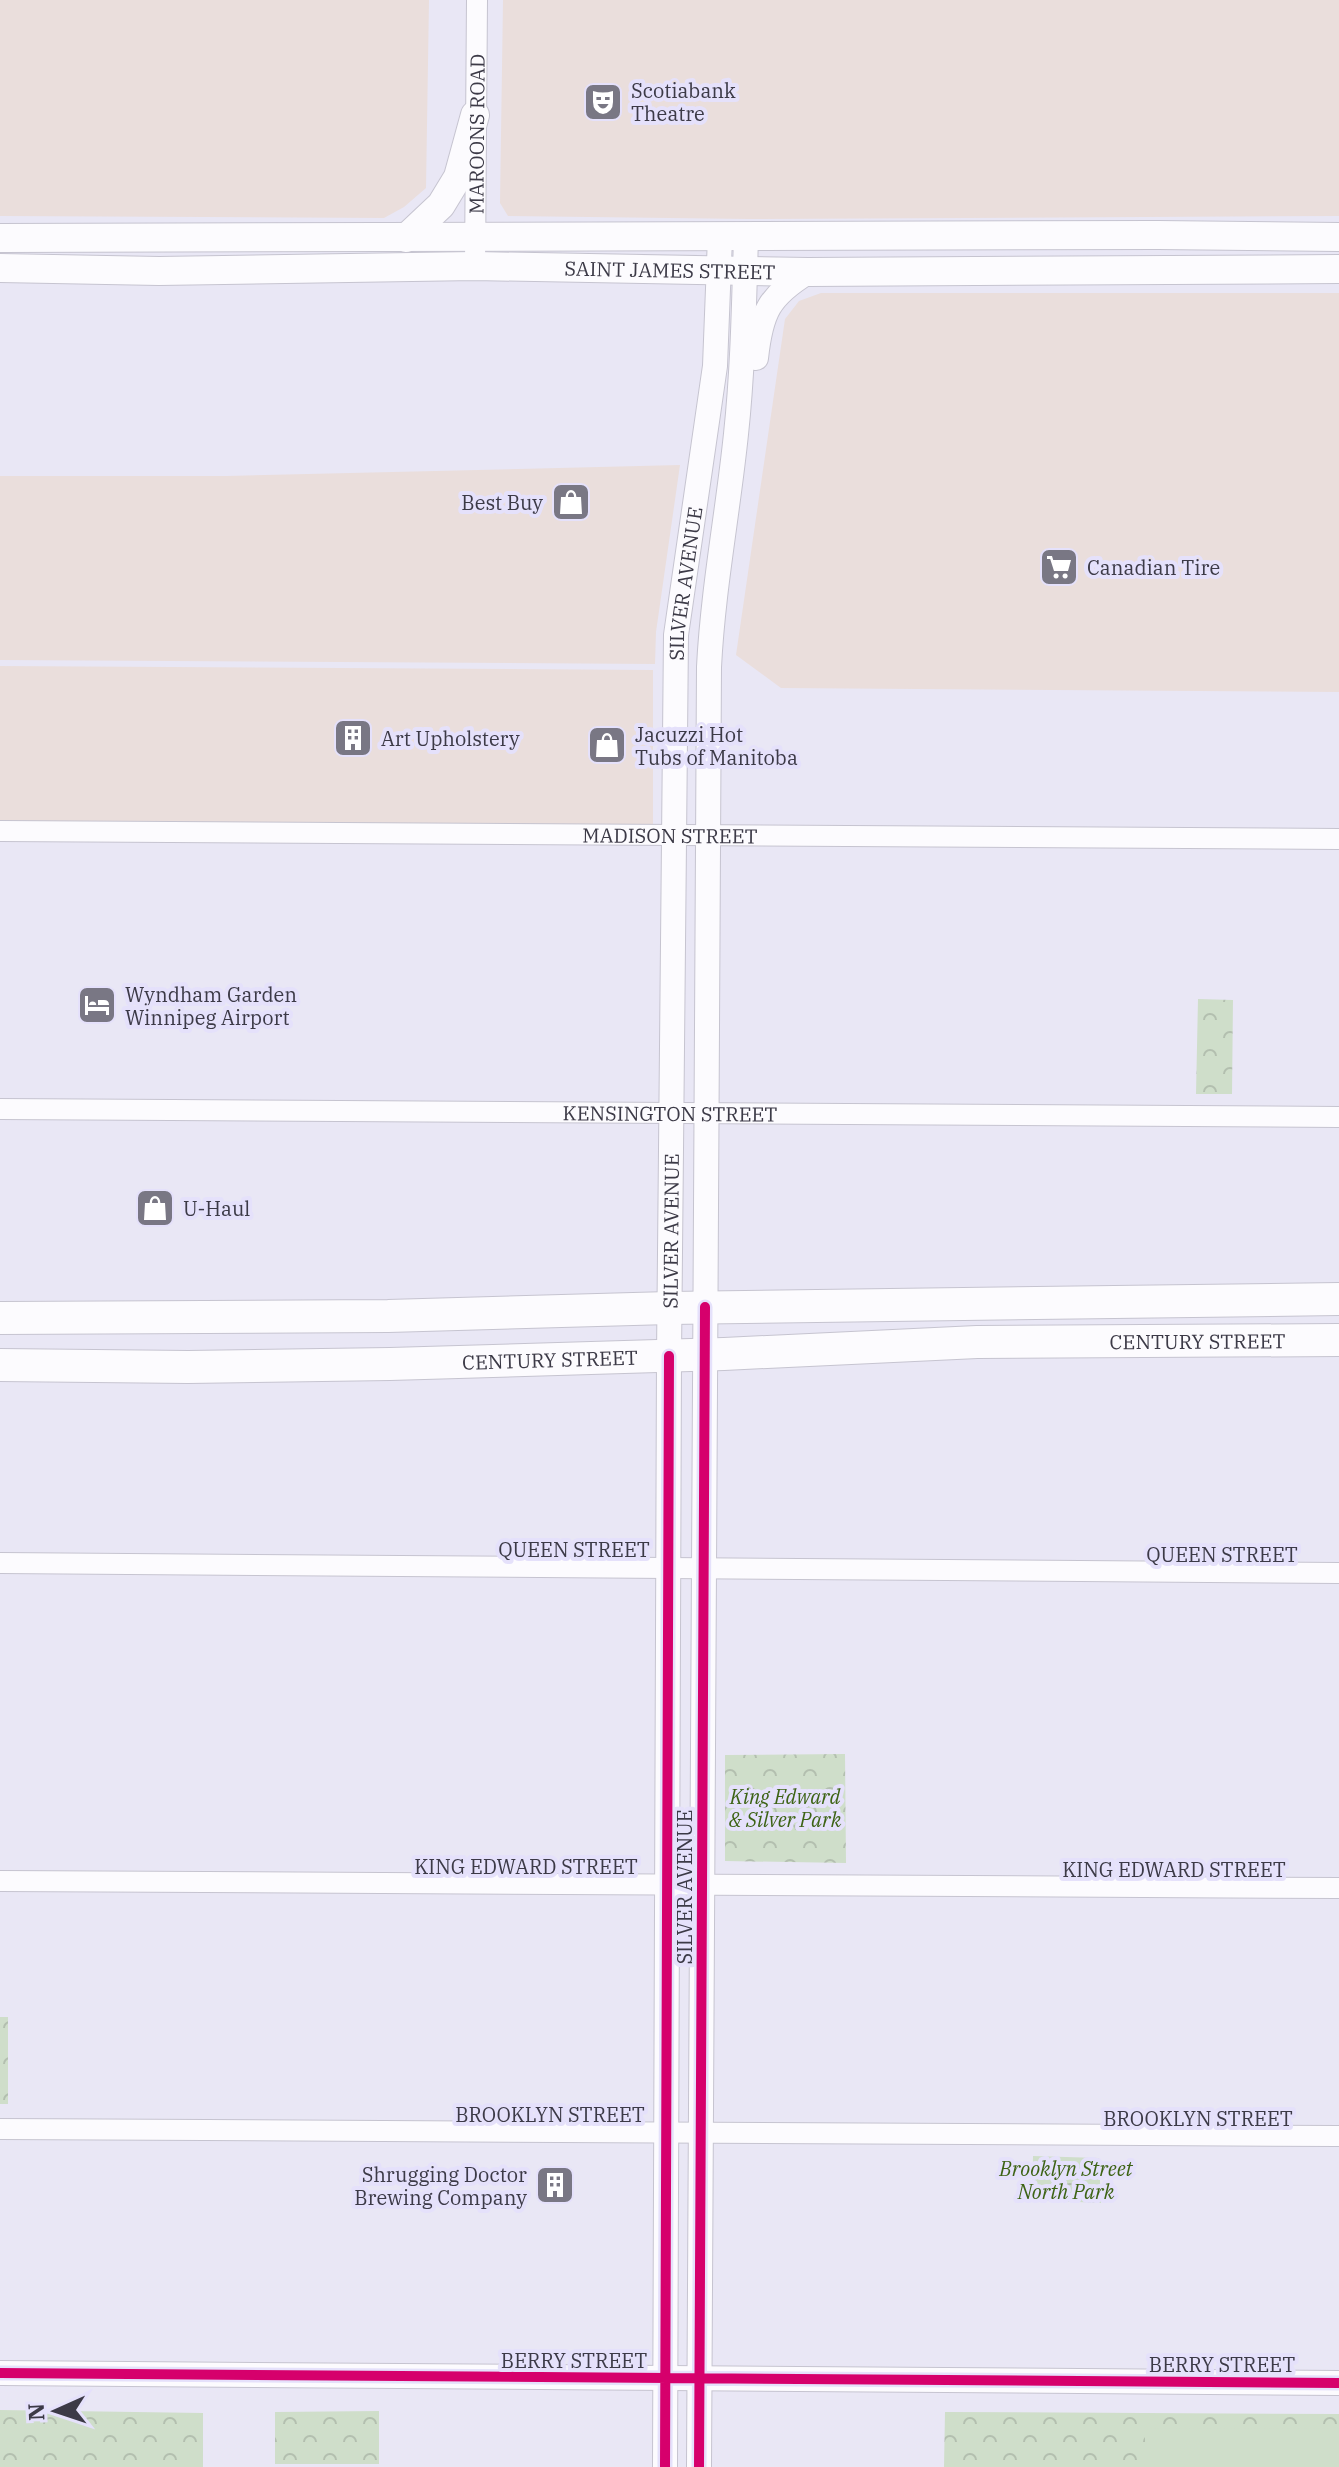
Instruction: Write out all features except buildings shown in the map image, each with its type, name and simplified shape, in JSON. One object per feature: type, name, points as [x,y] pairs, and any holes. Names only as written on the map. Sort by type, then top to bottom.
[{"type":"main road","points":[[406,238],[441,205],[458,177],[475,115]]},
{"type":"main road","name":"SAINT JAMES STREET","points":[[0,238],[1339,237]]},
{"type":"main road","name":"SAINT JAMES STREET","points":[[0,268],[159,271],[475,266],[808,272],[1339,269]]},
{"type":"main road","name":"CENTURY STREET","points":[[0,1318],[388,1316],[705,1307],[1339,1299]]},
{"type":"main road","name":"CENTURY STREET","points":[[0,1365],[327,1365],[704,1355],[977,1342],[1339,1340]]},
{"type":"street","name":"MAROONS ROAD","points":[[475,266],[477,0]]},
{"type":"street","name":"SILVER AVENUE","points":[[699,2467],[711,625],[736,433],[733,237]]},
{"type":"street","name":"SILVER AVENUE","points":[[665,2467],[669,1308],[676,635],[732,271]]},
{"type":"street","points":[[736,433],[753,386],[759,330],[766,310],[777,293],[808,272]]},
{"type":"street","name":"MADISON STREET","points":[[0,831],[1339,839]]},
{"type":"street","name":"KENSINGTON STREET","points":[[0,1109],[1339,1117]]},
{"type":"street","name":"QUEEN STREET","points":[[0,1563],[1339,1573]]},
{"type":"street","name":"KING EDWARD STREET","points":[[0,1881],[1339,1888]]},
{"type":"street","name":"BROOKLYN STREET","points":[[0,2129],[1339,2136]]},
{"type":"street","name":"BERRY STREET","points":[[0,2373],[1339,2383]]},
{"type":"shaded area","points":[[0,0],[429,0],[426,188],[404,207],[384,218],[0,216]]},
{"type":"shaded area","points":[[503,0],[1339,0],[1339,216],[750,219],[508,216],[500,203]]},
{"type":"shaded area","points":[[821,293],[1339,293],[1339,692],[781,688],[736,655],[785,319],[799,301]]},
{"type":"shaded area","points":[[680,465],[656,632],[655,664],[0,660],[0,476],[227,476]]},
{"type":"shaded area","points":[[0,666],[653,670],[653,832],[0,824]]},
{"type":"green space","points":[[1198,999],[1233,1000],[1232,1094],[1196,1094]]},
{"type":"green space","name":"King Edward & Silver Park","points":[[845,1754],[846,1863],[725,1861],[725,1755]]},
{"type":"green space","points":[[0,2017],[8,2017],[8,2104],[0,2104]]},
{"type":"green space","name":"Brooklyn Street North Park","points":[[1033,2156],[1099,2158],[1101,2203],[1032,2200]]},
{"type":"green space","points":[[0,2410],[203,2413],[203,2467],[0,2467]]},
{"type":"green space","points":[[379,2411],[379,2464],[275,2464],[275,2412]]},
{"type":"green space","points":[[945,2412],[1339,2414],[1339,2467],[944,2467]]},
{"type":"green space","points":[[1339,2428],[1339,2467],[1145,2467],[1145,2429]]},
{"type":"cycle path","points":[[699,2467],[705,1307]]},
{"type":"cycle path","points":[[665,2467],[669,1356]]},
{"type":"cycle path","points":[[0,2373],[1339,2383]]},
{"type":"place","name":"Scotiabank Theatre","points":[[603,102]]},
{"type":"place","name":"Best Buy","points":[[571,502]]},
{"type":"place","name":"Canadian Tire","points":[[1059,567]]},
{"type":"place","name":"Art Upholstery","points":[[353,738]]},
{"type":"place","name":"Jacuzzi Hot Tubs of Manitoba","points":[[607,745]]},
{"type":"place","name":"Wyndham Garden Winnipeg Airport","points":[[97,1005]]},
{"type":"place","name":"U-Haul","points":[[155,1208]]},
{"type":"place","name":"Shrugging Doctor Brewing Company","points":[[555,2185]]}]
